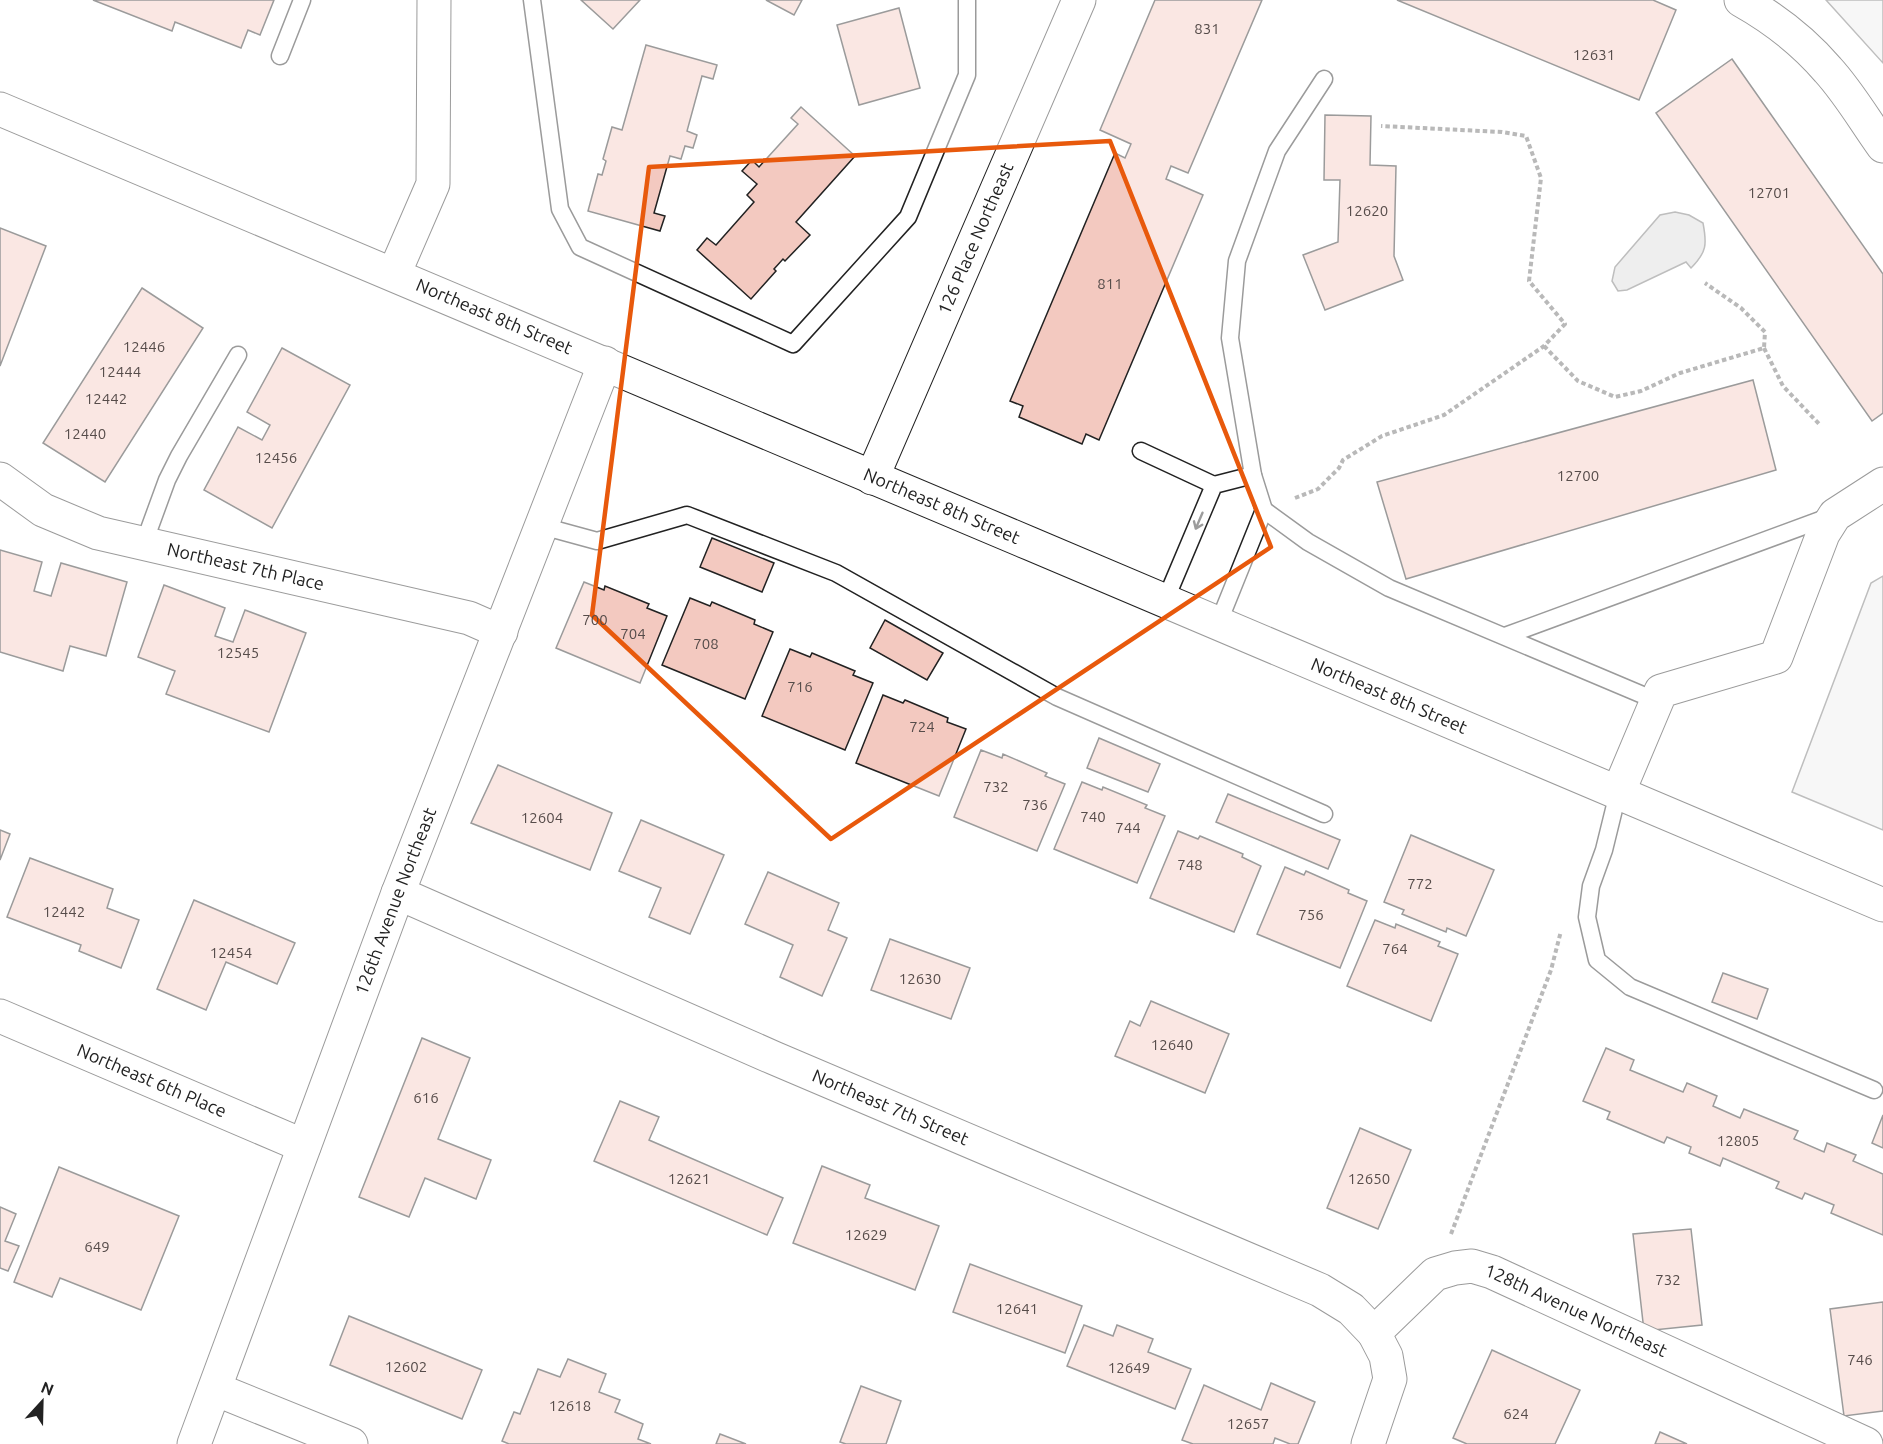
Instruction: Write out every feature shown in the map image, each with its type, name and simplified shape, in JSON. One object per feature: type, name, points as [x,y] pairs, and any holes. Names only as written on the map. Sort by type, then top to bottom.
[{"type":"street","points":[[394,274],[433,184],[435,0]]},
{"type":"street","name":"126 Place Northeast","points":[[872,478],[1079,0]]},
{"type":"street","points":[[1741,0],[1797,39],[1829,70],[1883,146]]},
{"type":"street","name":"Northeast 8th Street","points":[[0,109],[1883,905]]},
{"type":"street","name":"126th Avenue Northeast","points":[[194,1444],[398,893],[605,363]]},
{"type":"street","name":"Northeast 7th Place","points":[[0,479],[43,510],[98,533],[469,618],[501,632]]},
{"type":"street","points":[[1618,793],[1661,691],[1776,657],[1823,534],[1835,515],[1883,484]]},
{"type":"street","name":"Northeast 7th Street","points":[[398,893],[774,1058],[1320,1290],[1351,1309],[1374,1333]]},
{"type":"street","name":"Northeast 6th Place","points":[[0,1016],[304,1146]]},
{"type":"street","name":"128th Avenue Northeast","points":[[1435,1274],[1472,1266],[1492,1272],[1866,1444]]},
{"type":"street","points":[[1368,1444],[1390,1379],[1386,1356],[1374,1333],[1435,1274]]},
{"type":"street","points":[[215,1389],[351,1444]]},
{"type":"lane","points":[[280,56],[302,0]]},
{"type":"lane","points":[[532,0],[560,208],[580,247],[793,344],[908,217],[967,75],[967,0]]},
{"type":"lane","points":[[1324,79],[1276,151],[1237,261],[1230,338],[1253,475],[1264,510],[1308,542],[1389,588],[1657,700]]},
{"type":"lane","points":[[144,543],[156,506],[175,464],[238,355]]},
{"type":"lane","points":[[1141,452],[1214,485],[1253,475]]},
{"type":"lane","points":[[1164,601],[1214,485]]},
{"type":"lane","points":[[1218,624],[1264,510]]},
{"type":"lane","points":[[542,526],[597,541],[687,515],[836,573],[1057,697],[1324,813]]},
{"type":"lane","points":[[1505,636],[1835,515]]},
{"type":"lane","points":[[1618,793],[1604,850],[1591,886],[1587,917],[1597,960],[1630,987],[1874,1090]]},
{"type":"path","points":[[1264,510],[1318,489],[1340,468],[1343,460],[1382,436],[1444,416],[1544,346],[1565,324],[1529,281],[1541,178],[1526,136],[1502,132],[1381,126]]},
{"type":"path","points":[[1705,283],[1741,308],[1766,332],[1764,348],[1783,386],[1820,425]]},
{"type":"path","points":[[1544,346],[1578,381],[1615,397],[1641,391],[1680,373],[1764,348]]},
{"type":"path","points":[[1435,1274],[1551,970],[1563,924]]},
{"type":"highlighted area","points":[[1110,141],[1271,547],[831,839],[592,615],[649,167]]},
{"type":"shaded area","points":[[1826,0],[1883,0],[1883,63]]},
{"type":"shaded area","points":[[1675,212],[1689,215],[1703,223],[1705,242],[1700,257],[1691,268],[1686,262],[1627,290],[1618,291],[1612,281],[1615,267],[1660,215]]},
{"type":"shaded area","points":[[1883,576],[1883,830],[1792,792],[1871,583]]},
{"type":"building","points":[[93,0],[274,0],[260,35],[248,30],[241,48],[175,22],[172,31]]},
{"type":"building","points":[[581,0],[640,0],[613,29]]},
{"type":"building","points":[[766,0],[802,0],[794,15]]},
{"type":"building","points":[[1155,0],[1262,0],[1188,173],[1171,166],[1166,179],[1203,195],[1099,440],[1086,434],[1082,444],[1019,417],[1023,406],[1010,401],[1115,153],[1125,158],[1131,144],[1100,130]]},
{"type":"building","points":[[1397,0],[1653,0],[1676,10],[1639,100]]},
{"type":"building","points":[[899,8],[920,88],[859,105],[837,25]]},
{"type":"building","points":[[646,45],[717,65],[713,79],[702,76],[687,131],[697,135],[693,148],[685,146],[681,159],[670,156],[654,213],[665,216],[660,231],[588,211],[598,174],[602,175],[606,161],[603,159],[612,127],[622,130]]},
{"type":"building","points":[[1732,59],[1883,274],[1883,413],[1872,421],[1656,113]]},
{"type":"building","points":[[801,107],[855,156],[796,222],[810,235],[785,261],[783,259],[774,269],[776,271],[751,299],[697,250],[707,238],[716,245],[754,202],[747,195],[757,184],[742,171],[752,160],[759,167],[798,124],[791,118]]},
{"type":"building","points":[[1325,115],[1371,116],[1370,165],[1396,166],[1394,256],[1403,280],[1325,310],[1303,255],[1338,242],[1340,180],[1324,180]]},
{"type":"building","points":[[0,228],[46,246],[0,366]]},
{"type":"building","points":[[142,288],[203,328],[105,482],[43,443]]},
{"type":"building","points":[[282,348],[350,385],[272,528],[204,490],[238,427],[262,440],[270,425],[247,412]]},
{"type":"building","points":[[1753,380],[1776,470],[1406,579],[1377,482]]},
{"type":"building","points":[[712,538],[774,563],[762,592],[700,567]]},
{"type":"building","points":[[0,550],[42,562],[34,591],[51,596],[61,563],[127,582],[106,656],[70,646],[63,671],[0,652]]},
{"type":"building","points":[[584,582],[604,590],[605,586],[649,604],[647,608],[667,616],[640,683],[556,648]]},
{"type":"building","points":[[164,585],[225,608],[215,636],[233,642],[245,610],[306,633],[269,732],[166,694],[175,671],[138,657]]},
{"type":"building","points":[[690,598],[710,606],[712,602],[755,620],[754,624],[773,632],[745,699],[662,665]]},
{"type":"building","points":[[885,620],[943,653],[927,680],[870,648]]},
{"type":"building","points":[[790,649],[810,657],[812,653],[855,671],[853,675],[873,683],[845,750],[762,716]]},
{"type":"building","points":[[883,695],[903,703],[905,700],[948,718],[947,722],[966,729],[939,796],[856,763]]},
{"type":"building","points":[[1099,738],[1160,764],[1148,792],[1087,768]]},
{"type":"building","points":[[981,750],[1002,758],[1003,754],[1047,773],[1045,776],[1065,784],[1037,851],[954,817]]},
{"type":"building","points":[[498,765],[612,813],[590,870],[471,823]]},
{"type":"building","points":[[1082,782],[1102,790],[1103,787],[1147,805],[1145,808],[1165,816],[1137,883],[1054,849]]},
{"type":"building","points":[[1228,794],[1340,840],[1328,869],[1216,822]]},
{"type":"building","points":[[641,820],[724,855],[690,934],[649,917],[661,888],[619,871]]},
{"type":"building","points":[[0,830],[10,834],[0,860]]},
{"type":"building","points":[[1178,831],[1198,839],[1200,836],[1243,854],[1242,857],[1261,866],[1234,932],[1150,898]]},
{"type":"building","points":[[1411,835],[1494,870],[1466,936],[1447,928],[1446,932],[1402,914],[1404,910],[1384,902]]},
{"type":"building","points":[[30,858],[113,889],[107,908],[139,920],[121,968],[79,951],[81,945],[7,917]]},
{"type":"building","points":[[1285,867],[1304,875],[1306,871],[1349,890],[1348,893],[1367,901],[1340,968],[1257,934]]},
{"type":"building","points":[[768,872],[839,903],[828,930],[847,938],[822,996],[780,977],[793,945],[745,924]]},
{"type":"building","points":[[194,900],[295,943],[277,984],[226,962],[206,1010],[157,989]]},
{"type":"building","points":[[1375,920],[1395,928],[1396,924],[1440,942],[1438,946],[1458,954],[1431,1021],[1347,986]]},
{"type":"building","points":[[890,939],[970,968],[951,1019],[871,990]]},
{"type":"building","points":[[1723,973],[1768,989],[1757,1019],[1712,1002]]},
{"type":"building","points":[[1151,1001],[1229,1034],[1205,1093],[1115,1056],[1130,1021],[1140,1026]]},
{"type":"building","points":[[422,1038],[470,1058],[438,1139],[491,1160],[476,1199],[425,1178],[409,1217],[359,1197]]},
{"type":"building","points":[[1606,1048],[1634,1060],[1630,1070],[1683,1092],[1687,1083],[1717,1096],[1713,1106],[1740,1118],[1744,1109],[1798,1131],[1794,1139],[1824,1152],[1827,1143],[1856,1155],[1853,1161],[1883,1174],[1883,1235],[1831,1213],[1834,1205],[1805,1193],[1802,1199],[1776,1188],[1779,1182],[1723,1158],[1720,1166],[1689,1153],[1691,1147],[1667,1137],[1664,1143],[1607,1119],[1610,1112],[1583,1101]]},
{"type":"building","points":[[620,1101],[659,1117],[649,1140],[783,1198],[767,1235],[594,1161]]},
{"type":"building","points":[[1883,1115],[1883,1148],[1872,1143]]},
{"type":"building","points":[[1360,1128],[1411,1150],[1378,1229],[1327,1208]]},
{"type":"building","points":[[822,1166],[870,1185],[865,1198],[939,1226],[915,1290],[793,1243]]},
{"type":"building","points":[[59,1167],[179,1216],[141,1310],[60,1278],[52,1297],[14,1282]]},
{"type":"building","points":[[0,1207],[16,1214],[5,1241],[19,1246],[8,1271],[0,1268]]},
{"type":"building","points":[[1691,1229],[1702,1325],[1644,1331],[1633,1234]]},
{"type":"building","points":[[970,1264],[1082,1306],[1065,1353],[953,1312]]},
{"type":"building","points":[[1883,1302],[1883,1411],[1844,1416],[1830,1309]]},
{"type":"building","points":[[349,1316],[482,1370],[462,1419],[330,1365]]},
{"type":"building","points":[[1084,1325],[1113,1336],[1117,1325],[1153,1339],[1148,1352],[1191,1369],[1175,1409],[1067,1366]]},
{"type":"building","points":[[1492,1350],[1580,1390],[1555,1444],[1467,1444],[1453,1438]]},
{"type":"building","points":[[568,1359],[606,1374],[599,1392],[620,1400],[615,1412],[643,1424],[638,1439],[651,1444],[509,1444],[502,1441],[514,1412],[520,1414],[538,1369],[560,1377]]},
{"type":"building","points":[[1271,1383],[1315,1402],[1298,1444],[1290,1444],[1275,1438],[1273,1444],[1193,1444],[1182,1440],[1204,1385],[1261,1410]]},
{"type":"building","points":[[861,1386],[901,1401],[886,1444],[840,1442]]},
{"type":"building","points":[[1660,1432],[1687,1444],[1655,1444]]},
{"type":"building","points":[[720,1434],[746,1444],[716,1444]]}]
